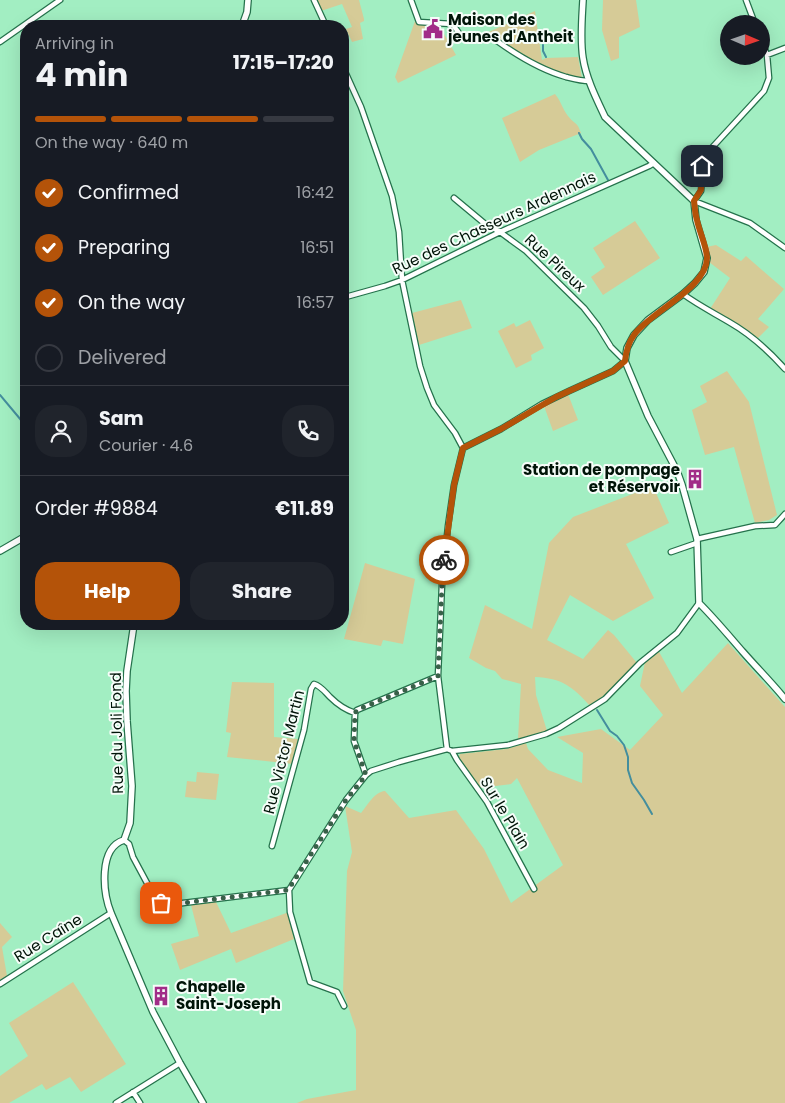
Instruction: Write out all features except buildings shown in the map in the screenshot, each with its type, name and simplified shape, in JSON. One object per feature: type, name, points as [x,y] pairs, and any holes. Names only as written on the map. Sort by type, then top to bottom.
[{"type":"street","points":[[31,20],[60,0]]},
{"type":"street","points":[[244,20],[248,0]]},
{"type":"street","points":[[314,0],[323,20]]},
{"type":"street","points":[[411,0],[419,22],[452,24],[463,38],[469,40],[490,38],[538,67],[578,80],[589,80]]},
{"type":"street","points":[[583,0],[583,58],[589,80],[604,116],[694,201],[750,223],[785,248]]},
{"type":"street","points":[[746,0],[752,15]]},
{"type":"street","points":[[0,42],[20,28]]},
{"type":"street","points":[[770,54],[785,48]]},
{"type":"street","points":[[344,1006],[336,992],[310,982],[290,912],[288,890],[346,800],[366,775],[371,771],[399,762],[449,750],[508,745],[546,734],[559,728],[605,699],[640,663],[677,632],[699,602],[697,541],[682,485],[677,471],[648,416],[625,361],[627,348],[634,335],[648,320],[683,294],[704,272],[707,258],[696,220],[694,201],[701,190],[702,166],[708,152],[764,91],[769,78],[768,65]]},
{"type":"street","points":[[349,80],[361,107],[392,196],[399,232],[402,280],[420,366],[434,405],[455,433],[463,448],[454,485],[442,584],[438,676],[449,750]]},
{"type":"street","name":"Rue des Chasseurs Ardennais","points":[[349,296],[402,280],[500,232],[654,163]]},
{"type":"street","name":"Rue Pireux","points":[[454,198],[484,223],[526,251],[584,308],[611,347],[625,361]]},
{"type":"street","points":[[683,294],[748,336],[765,349],[785,369]]},
{"type":"street","points":[[463,448],[501,429],[542,404],[613,371],[625,361]]},
{"type":"street","points":[[671,552],[697,541],[755,526],[775,525],[785,514]]},
{"type":"street","points":[[0,551],[20,539]]},
{"type":"street","points":[[699,602],[785,699]]},
{"type":"street","name":"Rue du Joli Fond","points":[[124,840],[130,822],[132,786],[126,691],[133,630]]},
{"type":"street","points":[[366,775],[354,741],[355,713],[357,710],[438,676]]},
{"type":"street","name":"Rue Victor Martin","points":[[272,846],[302,737],[311,689],[314,684],[318,685],[344,708],[355,713]]},
{"type":"street","name":"Sur le Plain","points":[[449,750],[487,802],[534,889]]},
{"type":"street","points":[[203,1103],[153,1012],[110,913],[106,892],[106,858],[113,846],[124,840],[129,844],[133,857],[154,896],[161,903],[167,905],[288,890]]},
{"type":"street","name":"Rue Caîne","points":[[0,984],[110,913]]},
{"type":"street","points":[[116,1103],[180,1063]]},
{"type":"street","points":[[133,1092],[140,1103]]},
{"type":"shaded area","points":[[316,0],[359,0],[364,19],[360,23],[363,39],[352,42],[349,36],[349,28],[352,27],[342,4],[321,11]]},
{"type":"shaded area","points":[[603,0],[636,0],[640,27],[619,37],[619,58],[611,61],[602,30]]},
{"type":"shaded area","points":[[535,11],[542,60],[546,58],[578,57],[582,78],[556,72],[518,53],[497,39],[482,35]]},
{"type":"shaded area","points":[[415,21],[439,25],[456,55],[398,83],[395,77]]},
{"type":"shaded area","points":[[555,94],[566,114],[577,125],[581,133],[539,150],[520,162],[502,118]]},
{"type":"shaded area","points":[[635,221],[660,258],[603,295],[591,277],[605,267],[593,248]]},
{"type":"shaded area","points":[[716,245],[741,261],[746,256],[784,289],[758,319],[769,327],[757,339],[710,309],[730,278],[709,262],[706,247]]},
{"type":"shaded area","points":[[461,300],[472,328],[419,345],[412,313]]},
{"type":"shaded area","points":[[530,320],[544,348],[531,355],[532,360],[516,368],[498,331],[514,323],[516,327]]},
{"type":"shaded area","points":[[727,371],[749,402],[777,515],[769,520],[755,523],[734,447],[705,455],[692,410],[707,402],[700,386]]},
{"type":"shaded area","points":[[568,394],[578,420],[553,431],[544,406]]},
{"type":"shaded area","points":[[653,486],[669,523],[626,544],[654,598],[613,621],[570,595],[547,640],[583,659],[608,630],[637,663],[611,690],[590,706],[566,685],[553,679],[535,677],[536,695],[547,731],[518,739],[521,684],[502,679],[495,671],[469,658],[485,605],[532,629],[549,543],[573,517]]},
{"type":"shaded area","points":[[365,563],[415,579],[403,644],[383,640],[381,646],[344,639],[346,630],[349,630],[349,621]]},
{"type":"shaded area","points":[[728,643],[785,707],[785,1103],[297,1103],[307,1099],[356,1090],[356,1030],[343,991],[347,871],[352,852],[345,806],[361,813],[374,796],[385,791],[409,818],[456,810],[484,849],[511,903],[563,865],[517,778],[511,784],[479,788],[458,759],[460,754],[506,749],[526,743],[528,749],[548,770],[582,783],[583,753],[557,737],[601,729],[630,750],[663,715],[640,686],[645,662],[658,650],[682,693]]},
{"type":"shaded area","points":[[232,682],[274,683],[274,737],[298,739],[293,764],[227,757],[231,733],[226,732]]},
{"type":"shaded area","points":[[197,772],[219,774],[216,800],[185,797],[187,781],[196,782]]},
{"type":"shaded area","points":[[216,902],[231,933],[289,912],[288,915],[294,939],[236,963],[231,949],[180,970],[171,944],[199,936],[191,905]]},
{"type":"shaded area","points":[[0,923],[12,937],[2,947],[7,976],[0,980]]},
{"type":"shaded area","points":[[73,982],[126,1064],[81,1092],[70,1077],[46,1090],[42,1084],[9,1103],[0,1103],[0,1076],[28,1056],[9,1023]]},
{"type":"waterway","points":[[543,45],[546,57]]},
{"type":"waterway","points":[[579,133],[591,149],[608,180]]},
{"type":"waterway","points":[[0,395],[20,419]]},
{"type":"waterway","points":[[597,710],[610,731],[624,745],[632,783],[652,814]]},
{"type":"way so far","points":[[161,903],[167,905],[288,890],[346,800],[366,775],[354,741],[355,713],[357,710],[438,676],[444,560]]},
{"type":"place","name":"Maison des jeunes d'Antheit","points":[[433,29]]},
{"type":"place","name":"Station de pompage et Réservoir","points":[[695,479]]},
{"type":"place","name":"Chapelle Saint-Joseph","points":[[161,996]]},
{"type":"route","points":[[444,560],[454,485],[463,448],[501,429],[569,390],[613,371],[625,361],[627,348],[634,335],[648,320],[683,294],[704,272],[707,258],[696,220],[694,201],[701,190],[702,166]]}]
